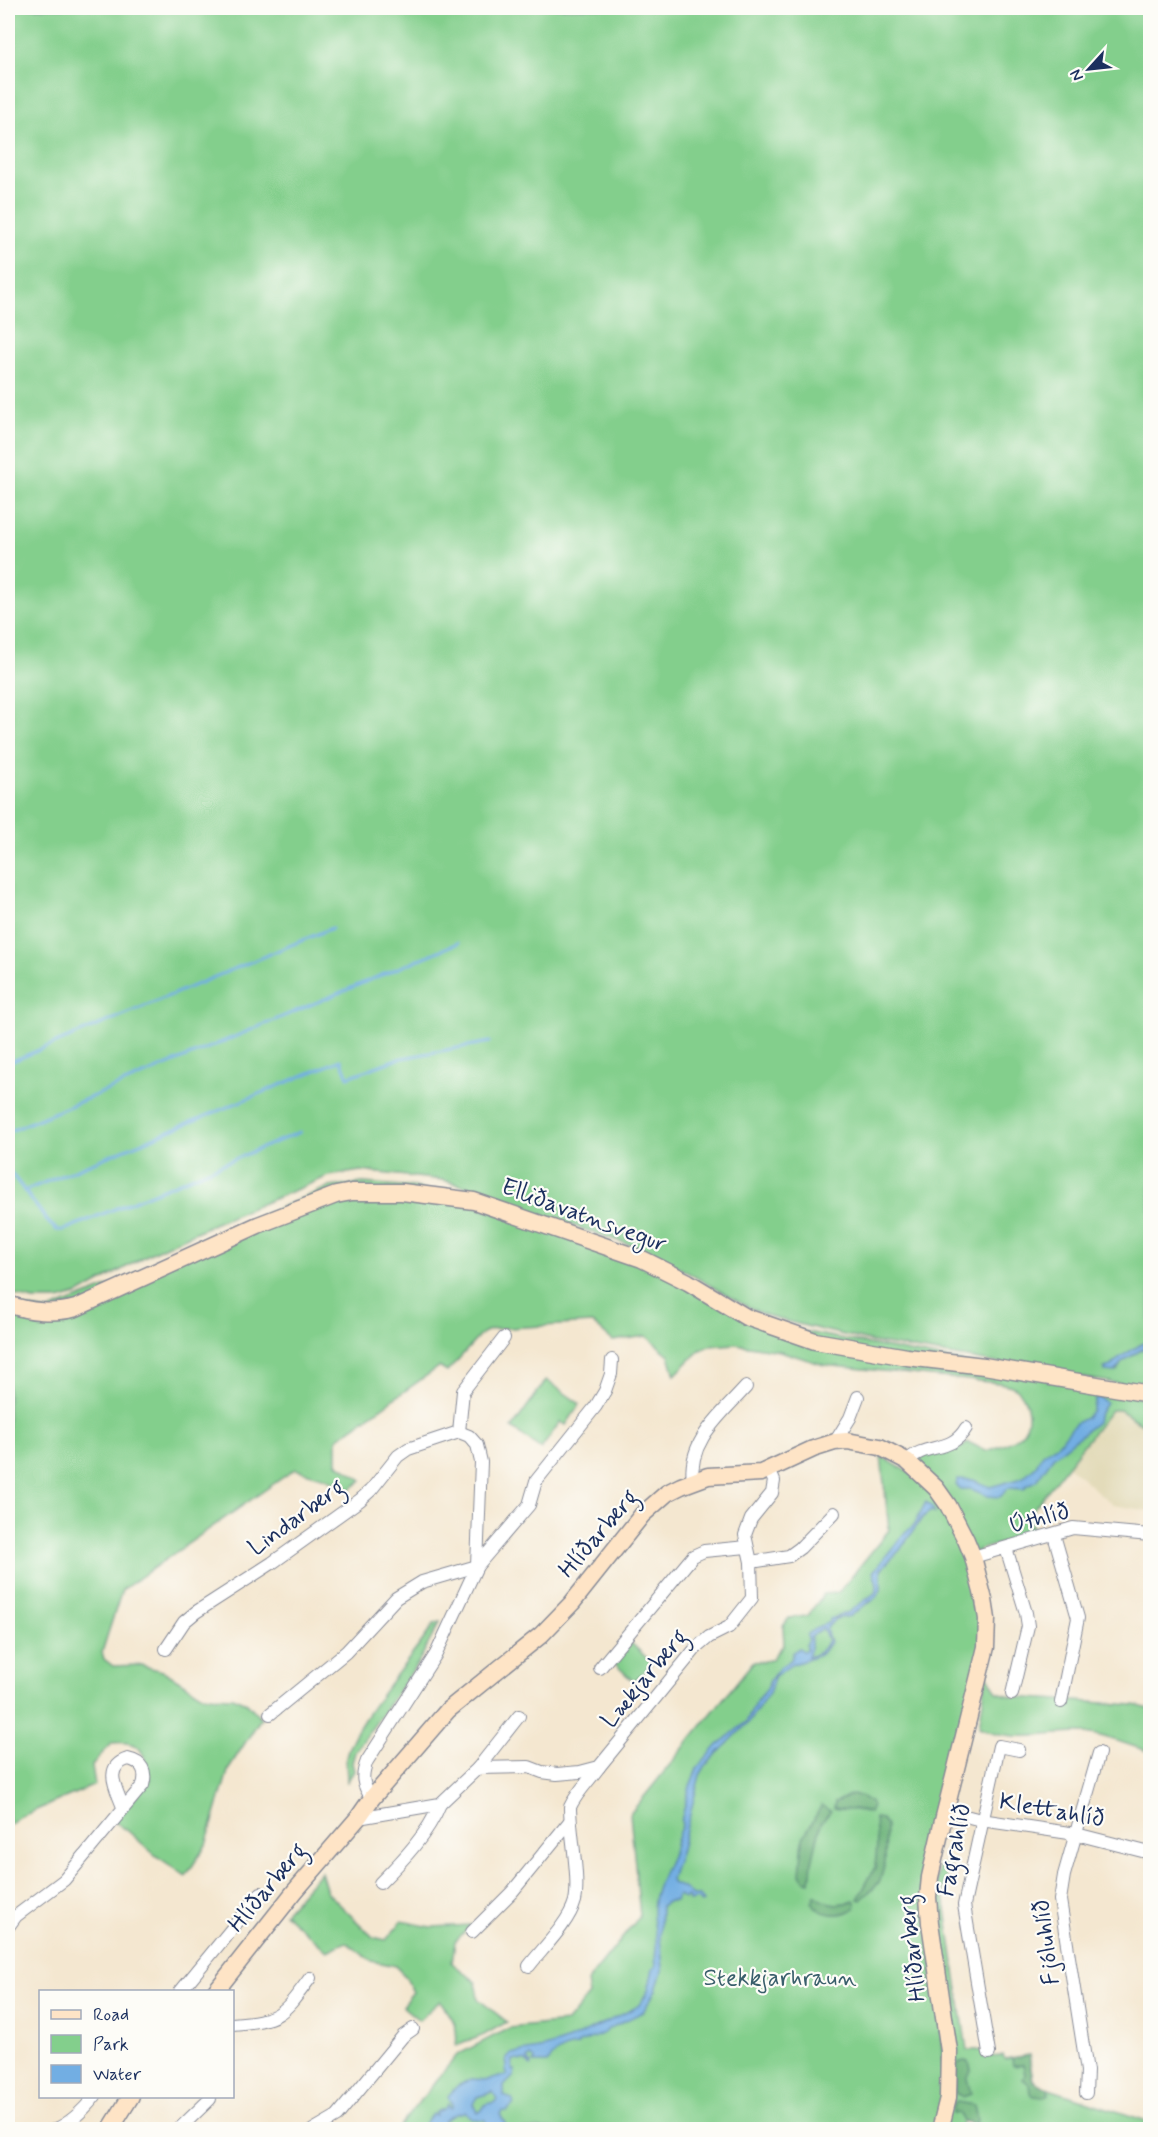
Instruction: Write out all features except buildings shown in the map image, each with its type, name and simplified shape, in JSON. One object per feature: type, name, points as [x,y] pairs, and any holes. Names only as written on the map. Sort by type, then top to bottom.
[{"type":"street","name":"Elliðavatnsvegur","points":[[8,1304],[42,1311],[76,1308],[258,1225],[336,1195],[352,1192],[402,1192],[474,1201],[642,1259],[687,1282],[746,1317],[815,1341],[1150,1394]]},
{"type":"street","points":[[477,1566],[481,1461],[477,1445],[469,1436],[459,1432],[464,1391],[504,1338]]},
{"type":"street","points":[[372,1798],[364,1788],[362,1773],[367,1761],[436,1654],[477,1566],[529,1505],[536,1481],[596,1406],[611,1374],[612,1360]]},
{"type":"street","points":[[693,1481],[691,1464],[696,1448],[746,1387]]},
{"type":"street","points":[[835,1442],[850,1418],[858,1397]]},
{"type":"street","points":[[907,1461],[923,1450],[950,1444],[961,1437],[966,1428]]},
{"type":"street","name":"Lindarberg","points":[[166,1649],[184,1622],[360,1500],[398,1456],[408,1449],[459,1432]]},
{"type":"street","name":"Hlíðarberg","points":[[216,1990],[372,1798],[448,1710],[541,1635],[572,1604],[642,1515],[667,1493],[708,1476],[752,1475],[835,1442],[880,1447],[907,1461],[936,1488],[948,1505],[973,1557],[987,1619],[986,1647],[930,1877],[928,1897],[950,2051],[948,2098],[940,2130]]},
{"type":"street","name":"Lækjarberg","points":[[529,1966],[566,1918],[575,1900],[570,1807],[575,1796],[587,1785],[599,1767],[696,1648],[709,1637],[729,1627],[752,1598],[752,1562],[745,1535],[747,1526],[772,1493],[774,1481],[769,1469]]},
{"type":"street","points":[[752,1562],[789,1556],[800,1548],[834,1513]]},
{"type":"street","name":"Úthlíð","points":[[973,1557],[1073,1528],[1150,1535]]},
{"type":"street","points":[[1054,1535],[1078,1618],[1061,1702]]},
{"type":"street","name":"Lækjarberg","points":[[600,1668],[693,1556],[704,1551],[747,1547]]},
{"type":"street","points":[[1006,1548],[1028,1626],[1012,1694]]},
{"type":"street","points":[[270,1714],[346,1652],[402,1593],[422,1582],[477,1566]]},
{"type":"street","points":[[380,1883],[425,1832],[440,1804],[478,1768],[519,1716]]},
{"type":"street","name":"Fagrahlíð","points":[[989,2053],[964,1905],[999,1746],[1019,1750]]},
{"type":"street","name":"Fjóluhlíð","points":[[1086,2093],[1087,2071],[1060,1900],[1064,1875],[1099,1754]]},
{"type":"street","points":[[478,1768],[528,1767],[557,1774],[599,1767]]},
{"type":"street","points":[[358,1818],[440,1804]]},
{"type":"street","points":[[8,1927],[16,1916],[64,1880],[123,1807]]},
{"type":"street","name":"Klettahlíð","points":[[946,1811],[981,1820],[1076,1834],[1150,1852]]},
{"type":"street","name":"Lækjarberg","points":[[472,1932],[512,1892],[570,1821]]},
{"type":"street","points":[[182,1990],[261,1893]]},
{"type":"street","points":[[234,2024],[261,2022],[278,2015],[298,1995],[310,1978]]},
{"type":"street","points":[[313,2130],[337,2116],[396,2044],[413,2029]]},
{"type":"street","points":[[54,2130],[82,2112],[94,2098]]},
{"type":"street","points":[[110,2130],[130,2098]]},
{"type":"street","points":[[178,2130],[210,2099]]},
{"type":"shaded area","points":[[1110,1410],[1120,1410],[1150,1429],[1150,1511],[1113,1505],[1060,1459]]},
{"type":"green space","points":[[8,8],[1150,8],[1150,1339],[1105,1368],[1117,1371],[1122,1362],[1150,1344],[1150,1389],[873,1342],[777,1319],[737,1301],[652,1252],[523,1209],[475,1189],[443,1180],[361,1171],[329,1176],[213,1224],[149,1254],[79,1294],[59,1300],[33,1300],[8,1293]]},
{"type":"green space","name":"Stekkjarhraun","points":[[363,1183],[415,1187],[626,1253],[751,1321],[1150,1399],[1150,1429],[1120,1410],[1111,1410],[1031,1512],[1030,1521],[1033,1531],[1030,1535],[978,1550],[981,1648],[923,1883],[945,2061],[943,2100],[935,2129],[397,2129],[457,2055],[509,2028],[567,2022],[589,1995],[587,1982],[640,1916],[630,1814],[753,1662],[771,1660],[784,1644],[783,1626],[789,1618],[807,1616],[824,1594],[838,1593],[889,1530],[881,1456],[911,1474],[915,1464],[924,1454],[956,1450],[968,1442],[986,1451],[1008,1443],[1020,1435],[1028,1419],[1024,1399],[1017,1389],[1009,1385],[824,1365],[780,1351],[736,1344],[709,1346],[700,1350],[675,1375],[669,1355],[646,1336],[613,1341],[592,1323],[493,1329],[482,1333],[447,1372],[439,1367],[337,1439],[337,1463],[362,1480],[349,1490],[326,1478],[295,1469],[122,1590],[102,1652],[104,1659],[113,1666],[141,1665],[165,1672],[204,1696],[233,1697],[247,1703],[261,1718],[229,1768],[206,1845],[186,1876],[155,1855],[115,1822],[150,1779],[143,1755],[136,1746],[130,1743],[111,1743],[92,1766],[95,1785],[22,1816],[8,1826],[8,1305],[47,1311],[123,1281],[173,1254],[329,1187]]},
{"type":"green space","points":[[546,1380],[580,1404],[566,1425],[560,1422],[541,1449],[512,1428]]},
{"type":"green space","points":[[440,1622],[418,1663],[355,1752],[352,1763],[354,1771],[347,1782],[346,1759],[359,1728],[434,1624]]},
{"type":"green space","points":[[631,1643],[652,1663],[634,1682],[613,1662]]},
{"type":"green space","points":[[987,1674],[997,1692],[1014,1697],[1134,1705],[1150,1709],[1150,1752],[1090,1734],[1018,1736],[992,1732],[979,1727]]},
{"type":"green space","points":[[853,1794],[870,1801],[872,1806],[869,1813],[834,1808],[835,1802]]},
{"type":"green space","points":[[822,1805],[831,1811],[821,1823],[810,1882],[804,1880],[800,1874],[803,1838]]},
{"type":"green space","points":[[875,1818],[882,1819],[886,1825],[885,1863],[880,1881],[861,1900],[858,1899],[875,1867],[877,1845]]},
{"type":"green space","points":[[949,1864],[943,1890],[967,2050],[978,2050],[995,2057],[1003,2055],[1005,2059],[1029,2055],[1033,2080],[1043,2087],[1150,2122],[1150,2129],[992,2128],[963,2121],[960,2129],[945,2129],[936,1910],[939,1865]]},
{"type":"green space","points":[[321,1872],[327,1892],[373,1937],[386,1940],[402,1921],[431,1927],[472,1925],[455,1941],[452,1963],[476,1982],[478,1999],[507,2022],[484,2035],[456,2046],[454,2022],[440,2001],[419,2020],[402,2006],[413,1992],[405,1976],[395,1966],[371,1961],[346,1942],[327,1951],[284,1913]]},
{"type":"green space","points":[[815,1895],[824,1901],[834,1903],[854,1900],[855,1908],[844,1913],[825,1913],[812,1902]]},
{"type":"green space","points":[[1029,2055],[1033,2081],[1048,2088],[1049,2095],[1045,2097],[1034,2096],[1030,2093],[1029,2084],[1023,2079],[1025,2075],[1023,2064],[1013,2066],[1012,2058]]},
{"type":"green space","points":[[969,2062],[971,2070],[967,2079],[971,2094],[963,2097],[955,2093],[957,2065]]},
{"type":"green space","points":[[957,2102],[974,2105],[976,2124],[963,2121],[958,2113],[952,2114],[953,2105]]},
{"type":"water","points":[[1150,1339],[1150,1344],[1122,1362],[1115,1372],[1105,1371],[1105,1368]]},
{"type":"water","points":[[1096,1397],[1106,1403],[1097,1422],[1053,1457],[1036,1481],[1024,1489],[1008,1488],[1000,1497],[988,1496],[971,1489],[961,1489],[956,1485],[958,1479],[973,1480],[990,1487],[1022,1478],[1036,1466],[1042,1454],[1058,1444],[1076,1423],[1086,1418],[1092,1410]]},
{"type":"water","points":[[926,1502],[935,1513],[931,1511],[922,1518],[900,1550],[881,1569],[881,1590],[876,1597],[850,1616],[835,1619],[826,1629],[830,1642],[823,1652],[791,1665],[775,1676],[769,1693],[749,1722],[706,1765],[700,1775],[671,1879],[672,1883],[685,1889],[692,1896],[699,1896],[703,1902],[697,1899],[689,1901],[688,1897],[684,1899],[678,1895],[675,1901],[669,1901],[661,1906],[660,1937],[663,1968],[656,1990],[643,2012],[608,2029],[605,2033],[560,2051],[548,2063],[534,2063],[535,2060],[531,2057],[528,2059],[531,2066],[526,2061],[513,2060],[514,2076],[504,2086],[504,2096],[512,2099],[514,2104],[500,2114],[508,2129],[481,2129],[486,2123],[485,2120],[472,2119],[465,2112],[448,2118],[438,2129],[420,2129],[432,2114],[436,2115],[435,2112],[445,2108],[447,2104],[449,2108],[452,2107],[448,2096],[457,2086],[471,2079],[489,2080],[507,2075],[506,2060],[511,2054],[545,2048],[569,2040],[639,2005],[648,1991],[653,1969],[656,1966],[653,1912],[655,1896],[682,1825],[690,1786],[697,1769],[718,1745],[746,1722],[757,1701],[767,1689],[770,1680],[780,1667],[791,1660],[793,1652],[799,1648],[803,1651],[807,1650],[807,1635],[817,1627],[828,1623],[830,1619],[849,1612],[876,1592],[877,1585],[873,1572],[902,1536],[914,1525]],"holes":[[[823,1628],[828,1640],[826,1644],[820,1652],[808,1657],[811,1637]],[[493,2092],[497,2099],[495,2102],[486,2104],[481,2111],[477,2112],[473,2104],[477,2097]]]},
{"type":"waterway","points":[[8,1063],[332,928]]},
{"type":"waterway","points":[[8,1132],[458,943]]},
{"type":"waterway","points":[[24,1191],[341,1060],[348,1077],[397,1059],[490,1042]]},
{"type":"waterway","points":[[8,1169],[49,1223],[57,1230],[64,1230],[300,1132]]}]
